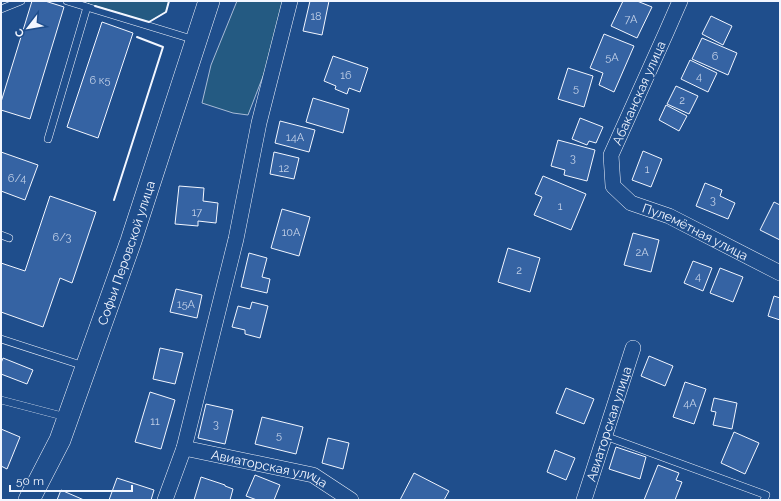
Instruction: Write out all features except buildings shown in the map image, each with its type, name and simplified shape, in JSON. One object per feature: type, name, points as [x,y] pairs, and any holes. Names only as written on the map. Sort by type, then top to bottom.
[{"type":"main road","name":"Софьи Перовской улица","points":[[29,500],[60,440],[131,242],[209,1]]},
{"type":"street","points":[[165,500],[184,448],[236,239],[258,123],[290,1]]},
{"type":"street","name":"Абаканская улица","points":[[613,186],[611,155],[680,1]]},
{"type":"street","name":"Пулемётная улица","points":[[613,186],[631,202],[669,216],[780,273]]},
{"type":"street","name":"Авиаторская улица","points":[[584,500],[633,348]]},
{"type":"street","name":"Авиаторская улица","points":[[184,448],[314,475],[351,500]]},
{"type":"lane","points":[[1,9],[21,1]]},
{"type":"lane","points":[[67,1],[196,40]]},
{"type":"lane","points":[[48,138],[87,7]]},
{"type":"lane","points":[[1,235],[9,238]]},
{"type":"lane","points":[[1,339],[86,367]]},
{"type":"lane","points":[[1,400],[68,417]]},
{"type":"lane","points":[[605,436],[766,495],[764,500]]},
{"type":"shaded area","points":[[88,1],[169,1],[166,12],[149,22],[84,3]]},
{"type":"shaded area","points":[[237,1],[283,1],[267,66],[248,115],[233,113],[202,103],[211,65]]},
{"type":"wall","points":[[95,6],[149,22],[166,12],[169,1]]},
{"type":"wall","points":[[114,200],[163,47],[137,37]]}]
